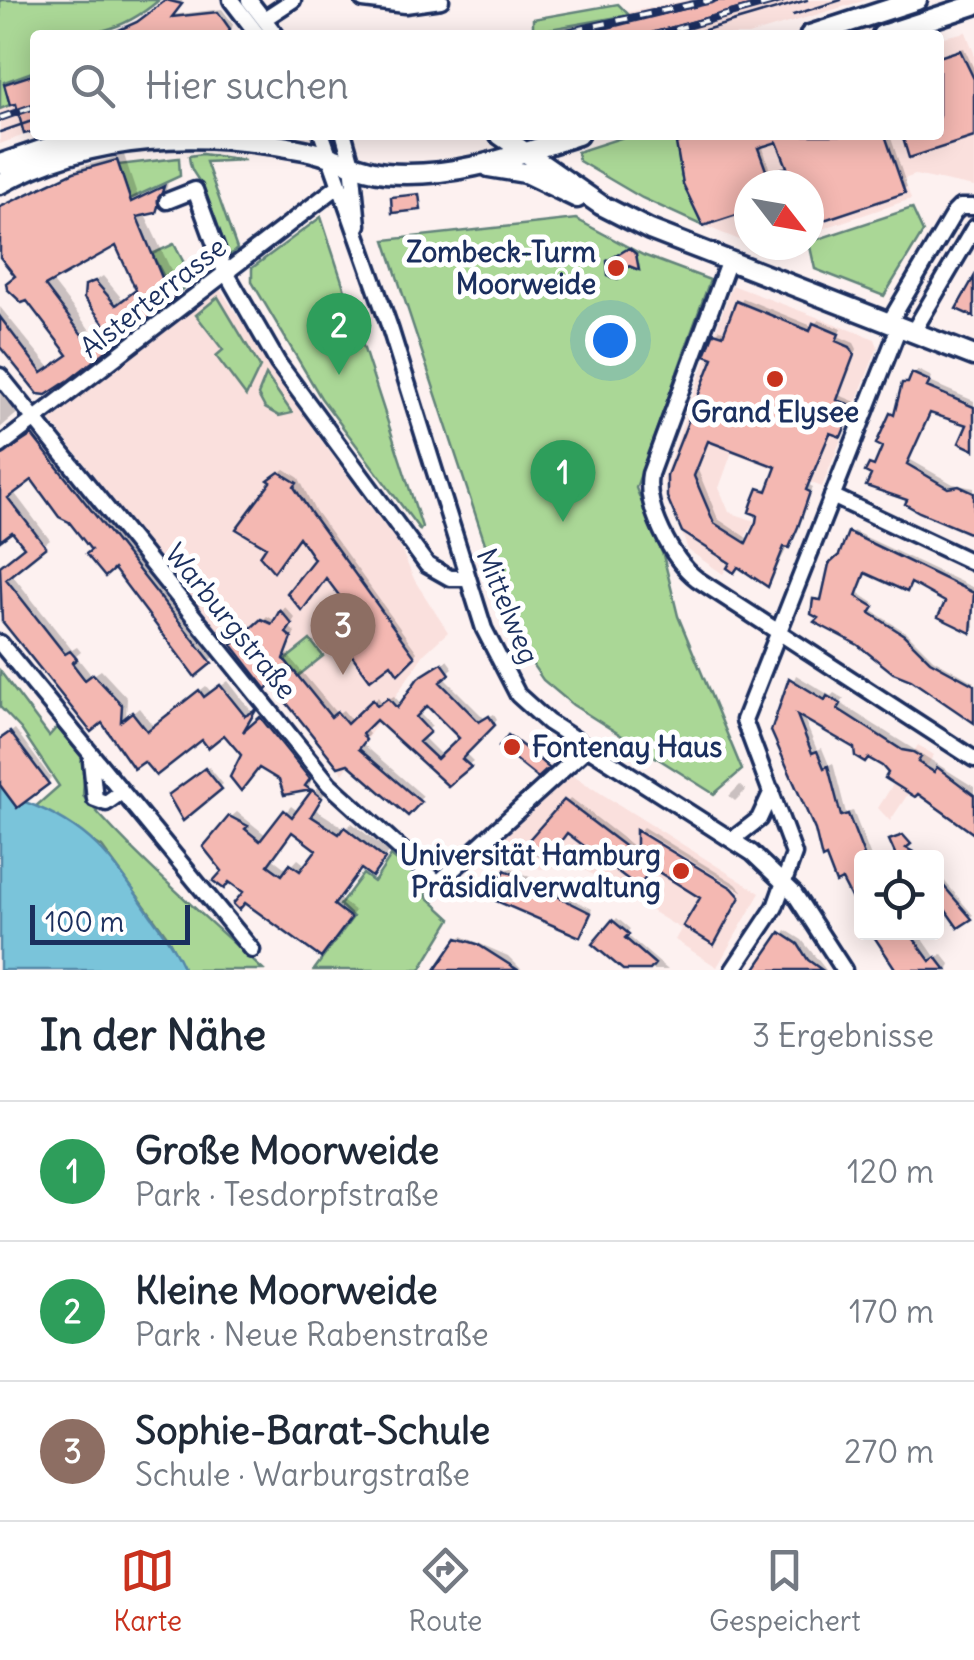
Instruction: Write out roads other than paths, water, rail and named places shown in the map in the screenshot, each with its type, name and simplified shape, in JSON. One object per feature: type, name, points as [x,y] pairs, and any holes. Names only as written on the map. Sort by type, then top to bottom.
[{"type":"main road","points":[[825,30],[916,0]]},
{"type":"main road","points":[[897,30],[974,5]]},
{"type":"main road","points":[[0,166],[70,140]]},
{"type":"main road","points":[[0,184],[64,156],[151,140]]},
{"type":"main road","points":[[179,140],[270,144],[406,174],[484,167],[525,173],[582,200],[601,204]]},
{"type":"main road","points":[[508,140],[601,204],[728,260],[974,356]]},
{"type":"main road","points":[[484,167],[562,140]]},
{"type":"street","points":[[231,0],[254,30]]},
{"type":"street","points":[[249,0],[272,30]]},
{"type":"street","points":[[264,19],[293,0]]},
{"type":"street","points":[[363,0],[405,5],[441,0]]},
{"type":"street","name":"Mittelweg","points":[[323,140],[337,187],[359,236],[467,578],[496,657],[518,695],[548,722],[732,840],[786,884],[844,970]]},
{"type":"street","name":"Mittelweg","points":[[345,140],[352,164],[359,236]]},
{"type":"street","name":"Alsterterrasse","points":[[0,446],[337,187]]},
{"type":"street","points":[[167,200],[195,190],[226,272],[278,363],[405,540],[432,570],[450,578],[467,578]]},
{"type":"street","points":[[733,970],[786,884],[794,854],[744,720],[900,327],[954,213],[960,207],[974,207]]},
{"type":"street","points":[[900,327],[974,228]]},
{"type":"street","points":[[728,260],[648,482],[679,561],[715,590],[974,759]]},
{"type":"street","name":"Warburgstraße","points":[[0,376],[334,790],[438,883],[588,748]]},
{"type":"street","points":[[832,496],[974,563]]},
{"type":"street","points":[[0,644],[252,950]]},
{"type":"street","points":[[88,753],[95,800],[106,804],[120,793]]},
{"type":"street","points":[[732,840],[759,819],[772,791]]},
{"type":"water","points":[[0,785],[17,807],[25,802],[48,811],[98,847],[125,878],[184,970],[0,970]]},
{"type":"tram line","points":[[705,30],[807,0]]},
{"type":"tram line","points":[[793,15],[841,0]]},
{"type":"tram line","points":[[0,132],[30,122]]},
{"type":"railway","points":[[576,30],[712,0]]},
{"type":"railway","points":[[672,30],[781,0]]},
{"type":"railway","points":[[0,118],[30,108]]},
{"type":"place","name":"Zombeck-Turm Moorweide","points":[[616,268]]},
{"type":"place","name":"Kleine Moorweide","points":[[339,375]]},
{"type":"place","name":"Grand Elysee","points":[[775,379]]},
{"type":"place","name":"Große Moorweide","points":[[563,522]]},
{"type":"place","name":"Sophie-Barat-Schule","points":[[343,675]]},
{"type":"place","name":"Fontenay Haus","points":[[512,747]]},
{"type":"place","name":"Universität Hamburg Präsidialverwaltung","points":[[681,871]]}]
